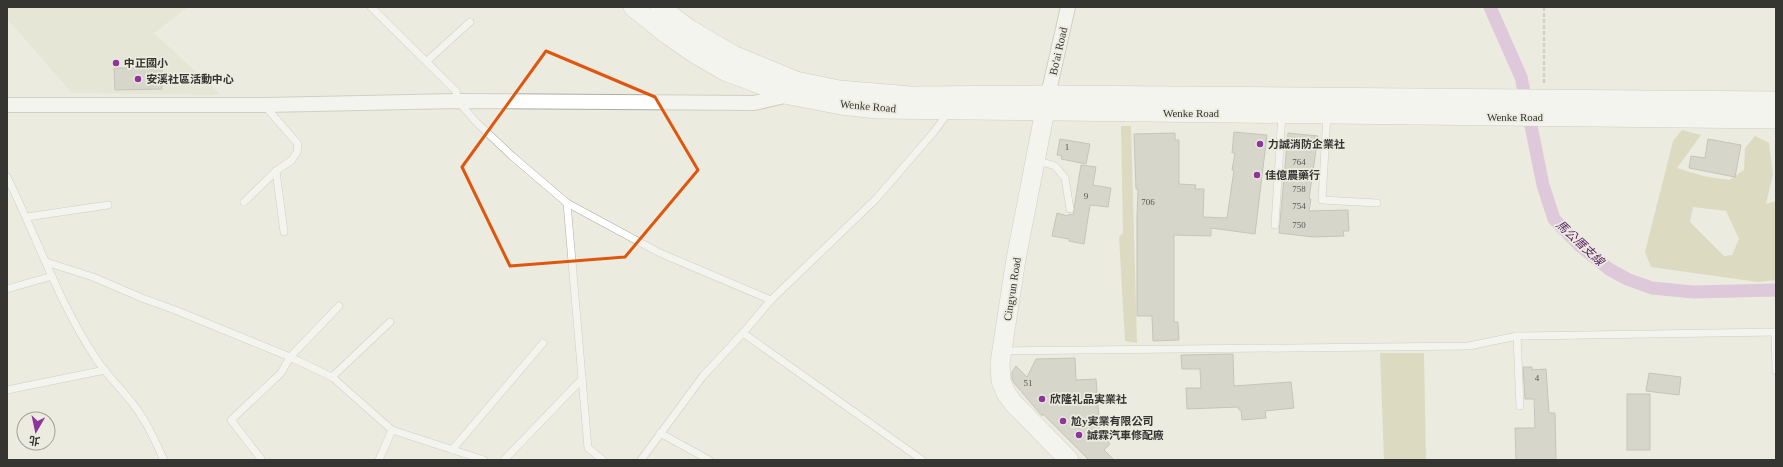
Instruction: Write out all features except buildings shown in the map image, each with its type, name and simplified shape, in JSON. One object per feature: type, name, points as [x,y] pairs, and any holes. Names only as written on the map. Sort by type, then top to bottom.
[{"type":"main road","name":"Wenke Road","points":[[633,7],[647,20],[674,40],[725,71],[793,88],[841,105],[877,109],[955,103],[1547,108],[1776,101]]},
{"type":"main road","name":"Wenke Road","points":[[660,7],[689,29],[793,88]]},
{"type":"main road","name":"Wenke Road","points":[[1046,103],[1282,114],[1327,114],[1504,108]]},
{"type":"main road","name":"Cingyun Road","points":[[1046,103],[1016,259],[1000,363],[1001,381],[1013,404],[1069,460]]},
{"type":"main road","name":"Wenke Road","points":[[1547,108],[1776,119]]},
{"type":"street","name":"Bo'ai Road","points":[[1046,103],[1068,7]]},
{"type":"street","points":[[7,105],[265,105],[458,101],[754,103],[793,88]]},
{"type":"lane","points":[[371,7],[456,91],[458,101],[476,122],[567,203],[660,253],[771,300]]},
{"type":"lane","points":[[427,61],[470,22]]},
{"type":"lane","points":[[641,460],[703,376],[771,300],[876,199],[934,133],[955,103]]},
{"type":"lane","points":[[244,202],[276,171],[292,160],[297,152],[298,144],[265,105]]},
{"type":"lane","points":[[1275,225],[1282,114]]},
{"type":"lane","points":[[1327,114],[1322,200],[1377,203]]},
{"type":"lane","points":[[1036,160],[1055,166],[1065,178],[1070,209]]},
{"type":"lane","points":[[276,171],[284,232]]},
{"type":"lane","points":[[7,177],[27,217],[68,309],[97,360],[142,416],[164,460]]},
{"type":"lane","points":[[567,203],[588,448],[603,460]]},
{"type":"lane","points":[[27,217],[108,205]]},
{"type":"lane","points":[[46,262],[93,277],[290,357],[332,377],[392,430],[484,460]]},
{"type":"lane","points":[[7,289],[52,276]]},
{"type":"lane","points":[[261,459],[231,420],[281,373],[290,357],[339,306]]},
{"type":"lane","points":[[332,377],[390,322]]},
{"type":"lane","points":[[1002,351],[1469,346],[1518,336],[1775,332],[1776,371]]},
{"type":"lane","points":[[743,333],[922,460]]},
{"type":"lane","points":[[1518,336],[1520,406]]},
{"type":"lane","points":[[452,450],[543,343]]},
{"type":"lane","points":[[7,390],[105,370]]},
{"type":"lane","points":[[504,460],[582,379]]},
{"type":"lane","points":[[379,460],[392,430]]},
{"type":"lane","points":[[660,433],[709,460]]},
{"type":"path","points":[[1544,7],[1543,82],[1547,108]]},
{"type":"highlighted area","points":[[546,51],[655,97],[698,170],[625,257],[510,266],[462,167]]},
{"type":"shaded area","name":"中正國小","points":[[7,7],[188,7],[154,33],[221,95],[72,93],[7,19]]},
{"type":"green space","points":[[1121,126],[1131,126],[1137,343],[1125,341],[1119,237],[1123,233]]},
{"type":"green space","points":[[1682,130],[1701,135],[1677,168],[1703,176],[1729,180],[1744,170],[1745,148],[1755,136],[1769,143],[1773,174],[1766,204],[1776,201],[1776,280],[1758,282],[1651,267],[1645,252],[1673,141]],"holes":[[[1693,207],[1726,211],[1739,239],[1732,255],[1724,256],[1690,222]]]},
{"type":"green space","points":[[1380,353],[1424,353],[1426,460],[1384,460]]},
{"type":"waterway","name":"馬公厝支線","points":[[1490,7],[1521,77],[1543,185],[1554,219],[1579,245],[1609,269],[1627,279],[1652,288],[1693,292],[1776,290]]},
{"type":"place","name":"中正國小","points":[[116,63]]},
{"type":"place","name":"安溪社區活動中心","points":[[138,79]]},
{"type":"place","name":"力誠消防企業社","points":[[1260,144]]},
{"type":"place","name":"佳億農藥行","points":[[1257,175]]},
{"type":"place","name":"欣隆礼品実業社","points":[[1042,399]]},
{"type":"place","name":"尬y実業有限公司","points":[[1063,421]]},
{"type":"place","name":"誠霖汽車修配廠","points":[[1079,435]]}]
